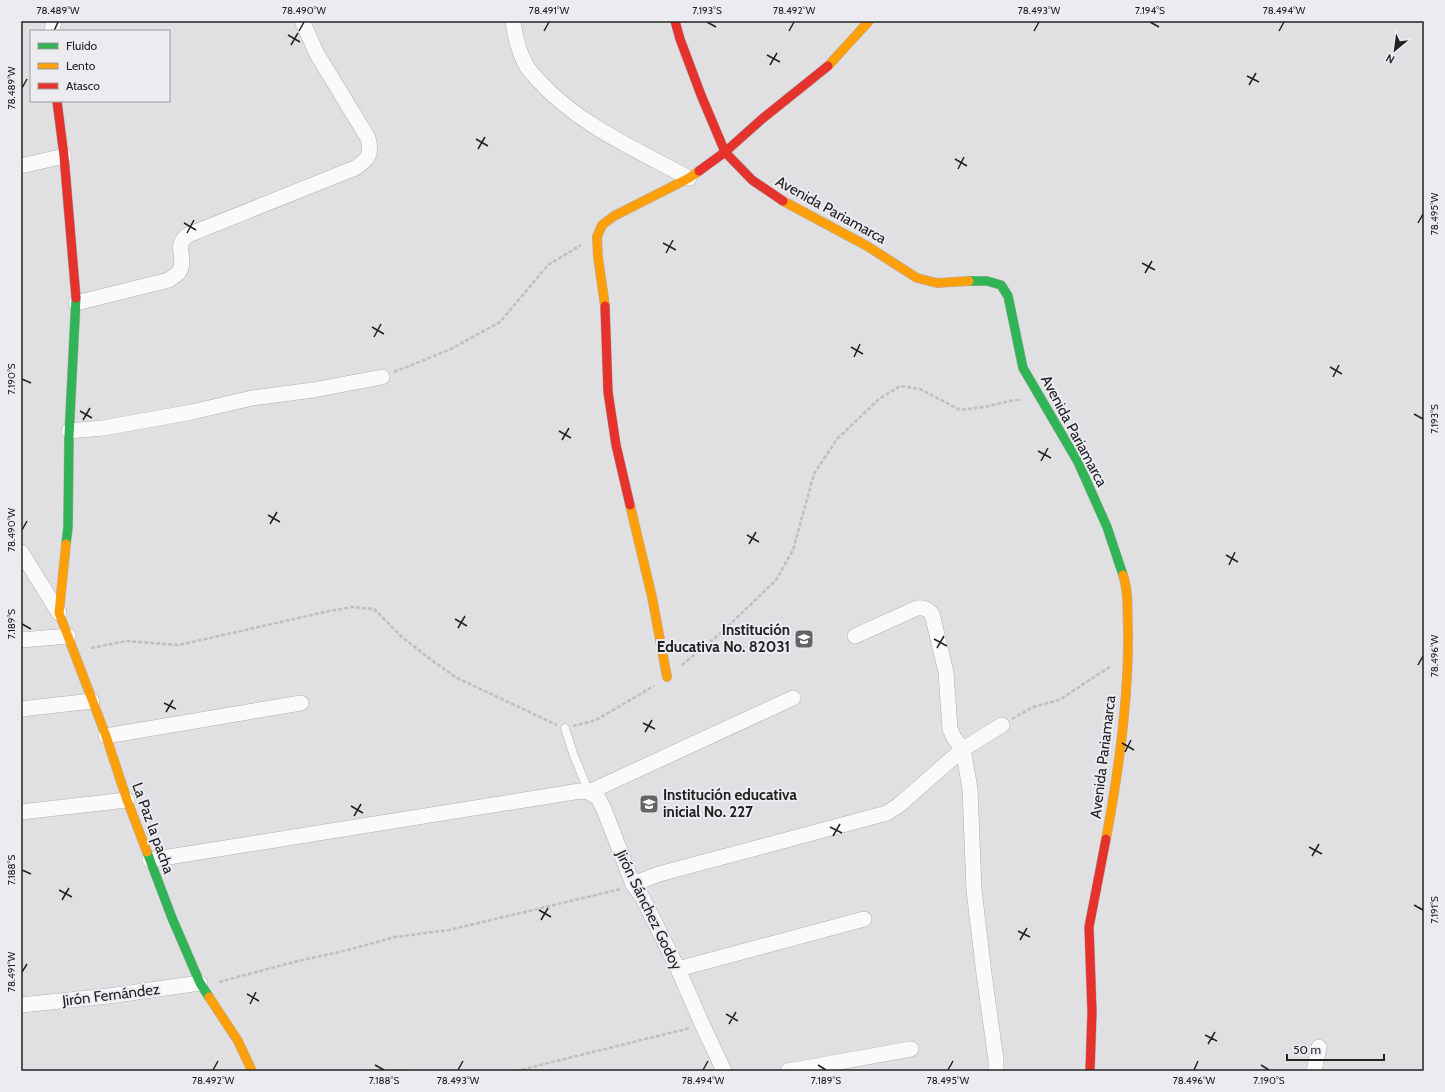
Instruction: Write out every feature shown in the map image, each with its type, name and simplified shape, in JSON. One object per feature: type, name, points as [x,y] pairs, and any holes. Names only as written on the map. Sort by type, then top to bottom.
[{"type":"street","points":[[76,303],[169,280],[179,272],[181,268],[180,244],[188,235],[355,168],[364,162],[369,155],[370,147],[368,138],[317,54],[302,21]]},
{"type":"street","points":[[513,21],[516,39],[528,68],[552,95],[620,142],[689,178]]},
{"type":"street","points":[[675,21],[701,95],[725,152]]},
{"type":"street","points":[[667,677],[652,597],[616,445],[608,392],[606,310],[598,257],[597,236],[602,226],[614,216],[689,178],[725,152],[762,119],[825,70],[868,21]]},
{"type":"street","name":"La Paz la pacha","points":[[57,102],[64,156],[76,303],[69,431],[68,527],[59,613],[106,736],[127,800],[172,918],[200,983],[238,1041],[252,1071]]},
{"type":"street","name":"Avenida Pariamarca","points":[[725,152],[752,180],[776,198],[867,246],[917,278],[937,283],[987,281],[1000,285],[1008,296],[1023,368],[1078,462],[1106,527],[1127,587],[1128,657],[1115,793],[1089,927],[1092,1012],[1090,1071]]},
{"type":"street","points":[[21,166],[64,156]]},
{"type":"street","points":[[69,431],[103,428],[192,412],[252,398],[313,390],[382,377]]},
{"type":"street","points":[[21,552],[59,613]]},
{"type":"street","points":[[855,636],[917,608],[922,607],[927,609],[932,614],[946,672],[950,729],[954,738],[963,749],[970,788],[974,890],[996,1060],[996,1071]]},
{"type":"street","points":[[21,640],[68,636]]},
{"type":"street","points":[[150,860],[573,793],[590,792],[793,698]]},
{"type":"street","points":[[21,709],[92,701]]},
{"type":"street","points":[[106,736],[301,703]]},
{"type":"street","points":[[633,884],[659,874],[887,813],[899,805],[963,749],[1002,725]]},
{"type":"street","name":"Jirón Sánchez Godoy","points":[[590,792],[598,798],[603,807],[633,884],[642,897],[678,969],[724,1071]]},
{"type":"street","points":[[21,812],[127,800]]},
{"type":"street","points":[[678,969],[864,918]]},
{"type":"street","name":"Jirón Fernández","points":[[21,1005],[109,996],[200,983]]},
{"type":"street","points":[[1314,1071],[1319,1047]]},
{"type":"street","points":[[788,1071],[910,1049]]},
{"type":"lane","name":"Jirón Sánchez Godoy","points":[[565,728],[574,756],[590,792]]},
{"type":"path","points":[[382,377],[449,350],[500,322],[548,265],[597,236]]},
{"type":"path","points":[[74,651],[126,641],[179,645],[329,611],[352,607],[374,609],[402,637],[457,678],[565,728],[596,720],[662,682],[723,631],[776,580],[793,550],[814,474],[837,439],[879,399],[900,386],[920,389],[960,410],[984,407],[1014,400],[1042,402]]},
{"type":"path","points":[[1002,725],[1033,707],[1059,700],[1104,670],[1128,657]]},
{"type":"path","points":[[200,983],[215,983],[396,937],[449,930],[502,918],[633,884]]},
{"type":"path","points":[[516,1071],[702,1024]]},
{"type":"path","points":[[392,1071],[412,1071]]},
{"type":"traffic: fast","points":[[969,281],[987,281],[1001,285],[1008,296],[1023,368],[1078,462],[1107,527],[1123,575]]},
{"type":"traffic: fast","points":[[66,544],[68,527],[69,436],[76,298]]},
{"type":"traffic: fast","points":[[147,852],[172,918],[200,983],[209,997]]},
{"type":"traffic: slow","points":[[828,66],[869,21]]},
{"type":"traffic: slow","points":[[605,306],[598,257],[597,237],[602,225],[614,216],[689,178],[699,171]]},
{"type":"traffic: slow","points":[[783,201],[867,246],[917,278],[937,283],[969,281]]},
{"type":"traffic: slow","points":[[630,505],[652,597],[667,677]]},
{"type":"traffic: slow","points":[[66,544],[59,613],[106,736],[127,800],[147,852]]},
{"type":"traffic: slow","points":[[1106,839],[1119,761],[1127,682],[1127,602],[1123,575]]},
{"type":"traffic: slow","points":[[209,997],[238,1041],[252,1071]]},
{"type":"traffic: jam","points":[[675,21],[680,39],[701,95],[725,152],[752,180],[783,201]]},
{"type":"traffic: jam","points":[[699,171],[725,152],[762,119],[828,66]]},
{"type":"traffic: jam","points":[[57,102],[64,156],[76,298]]},
{"type":"traffic: jam","points":[[605,306],[608,392],[616,445],[630,505]]},
{"type":"traffic: jam","points":[[1090,1071],[1092,1012],[1089,927],[1106,839]]},
{"type":"place","name":"Institución Educativa No. 82031","points":[[804,639]]},
{"type":"place","name":"Institución educativa inicial No. 227","points":[[649,804]]}]
